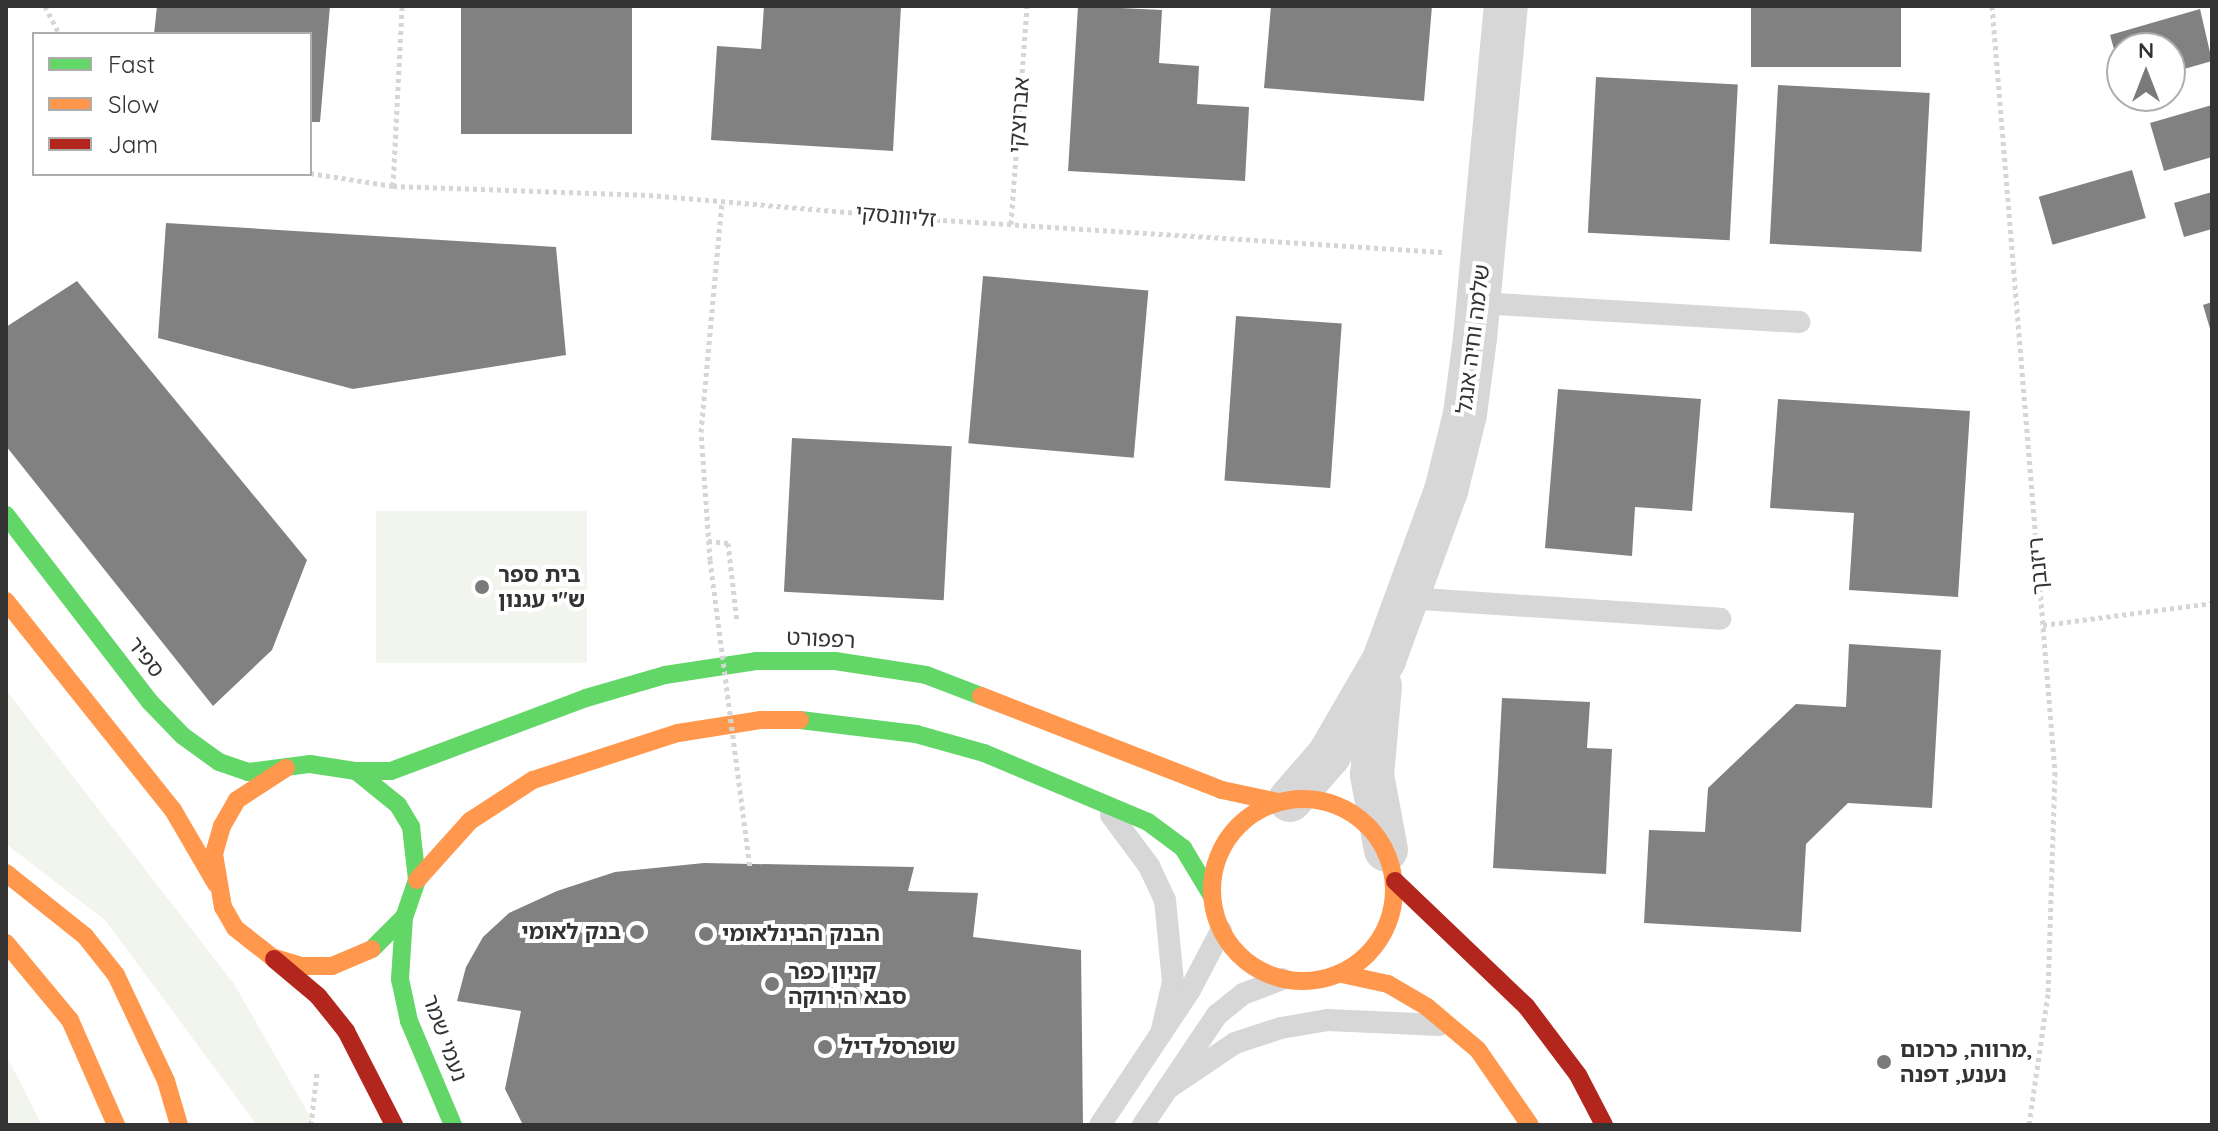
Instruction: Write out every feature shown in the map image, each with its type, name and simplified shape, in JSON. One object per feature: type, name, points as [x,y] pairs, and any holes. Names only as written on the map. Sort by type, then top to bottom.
[{"type":"main road","name":"ספיר","points":[[6,515],[150,702],[183,736],[219,762],[248,772],[286,768]]},
{"type":"main road","points":[[6,601],[199,847],[235,928],[318,996],[346,1031],[394,1125]]},
{"type":"main road","name":"רפפורט","points":[[356,771],[406,766],[586,698],[665,675],[742,663],[835,661],[926,675],[1222,790],[1284,801]]},
{"type":"main road","points":[[272,957],[301,966],[332,966],[361,957],[385,940],[404,917],[417,880],[470,821],[533,780],[678,733],[760,720],[830,720],[916,734],[996,757],[1148,822],[1183,848],[1212,896],[1221,931],[1236,953],[1282,979],[1313,982],[1342,974],[1366,958],[1383,935],[1394,909],[1391,865]]},
{"type":"main road","points":[[216,884],[214,854],[237,800],[259,781],[286,768],[322,764],[356,771],[379,785],[411,827],[417,880]]},
{"type":"main road","points":[[1212,896],[1222,848],[1255,812],[1284,801],[1319,800],[1347,809],[1369,827],[1391,865],[1457,945],[1526,1006],[1578,1075],[1604,1125]]},
{"type":"main road","points":[[6,873],[85,936],[116,975],[166,1081],[179,1125]]},
{"type":"main road","name":"נעמי שמר","points":[[404,917],[400,979],[409,1021],[453,1125]]},
{"type":"main road","points":[[6,943],[70,1020],[116,1125]]},
{"type":"main road","points":[[1342,974],[1388,984],[1449,1026],[1478,1050],[1530,1125]]},
{"type":"street","name":"שלמה וחיה אנגל","points":[[1284,801],[1345,731],[1384,660],[1446,491],[1465,414],[1506,6]]},
{"type":"street","name":"שלמה וחיה אנגל","points":[[1384,660],[1372,775],[1391,865]]},
{"type":"lane","points":[[1478,303],[1799,322]]},
{"type":"lane","points":[[1407,598],[1720,619]]},
{"type":"lane","points":[[1097,799],[1149,866],[1165,900],[1173,982],[1161,1034]]},
{"type":"lane","points":[[1100,1125],[1161,1034],[1221,931]]},
{"type":"lane","points":[[1148,1120],[1217,1015],[1243,994],[1282,979]]},
{"type":"lane","points":[[1167,1089],[1235,1043],[1281,1028],[1328,1020],[1449,1026]]},
{"type":"path","points":[[45,6],[58,32]]},
{"type":"path","points":[[393,186],[402,6]]},
{"type":"path","name":"אברוצקי","points":[[1011,225],[1027,6]]},
{"type":"path","name":"ריזנבך","points":[[1992,6],[2055,772],[2048,994],[2029,1125]]},
{"type":"path","name":"זליוונסקי","points":[[312,173],[393,186],[722,201],[1011,225],[1483,255]]},
{"type":"path","points":[[722,201],[701,432],[710,560],[750,867]]},
{"type":"path","points":[[708,541],[728,543],[742,663]]},
{"type":"path","points":[[2043,625],[2212,603]]},
{"type":"shaded area","name":"בית ספר ש\"י עגנון","points":[[376,511],[587,511],[587,663],[376,663]]},
{"type":"shaded area","points":[[6,690],[234,984],[315,1125],[257,1125],[105,920],[6,844]]},
{"type":"shaded area","points":[[6,1056],[18,1078],[42,1125],[6,1125]]},
{"type":"building","points":[[157,6],[330,6],[320,122],[312,122],[312,32],[154,32]]},
{"type":"building","points":[[461,6],[632,6],[632,134],[461,134]]},
{"type":"building","points":[[764,6],[901,6],[893,151],[711,140],[717,46],[761,49]]},
{"type":"building","points":[[1078,6],[1162,10],[1159,63],[1199,66],[1197,104],[1249,107],[1245,181],[1068,171]]},
{"type":"building","points":[[1271,6],[1432,6],[1424,101],[1264,88]]},
{"type":"building","points":[[1751,6],[1901,6],[1901,67],[1751,67]]},
{"type":"building","points":[[2200,9],[2212,61],[2186,68],[2186,32],[2120,32]]},
{"type":"building","points":[[1596,77],[1738,84],[1730,240],[1588,233]]},
{"type":"building","points":[[1778,85],[1930,93],[1921,252],[1770,244]]},
{"type":"building","points":[[2212,105],[2212,157],[2164,171],[2150,123]]},
{"type":"building","points":[[2132,170],[2146,218],[2053,245],[2039,197]]},
{"type":"building","points":[[2212,192],[2212,229],[2184,237],[2174,203]]},
{"type":"building","points":[[166,223],[556,247],[566,355],[353,389],[158,338]]},
{"type":"building","points":[[983,276],[1148,290],[1134,458],[968,443]]},
{"type":"building","points":[[77,281],[307,560],[272,650],[213,706],[6,446],[6,327]]},
{"type":"building","points":[[2212,302],[2212,332],[2211,332],[2203,305]]},
{"type":"building","points":[[1236,316],[1342,323],[1330,488],[1224,481]]},
{"type":"building","points":[[1558,389],[1701,399],[1692,511],[1635,507],[1632,556],[1545,548]]},
{"type":"building","points":[[1778,399],[1970,411],[1958,597],[1849,590],[1854,513],[1770,508]]},
{"type":"building","points":[[792,438],[952,446],[944,600],[784,592]]},
{"type":"building","points":[[1849,644],[1941,650],[1932,808],[1848,803],[1806,844],[1801,932],[1644,923],[1649,830],[1705,832],[1708,788],[1796,704],[1846,707]]},
{"type":"building","points":[[1502,698],[1590,702],[1587,748],[1612,749],[1606,874],[1493,868]]},
{"type":"building","name":"קניון כפר סבא הירוקה","points":[[704,863],[914,867],[908,891],[978,893],[973,937],[1081,950],[1083,1125],[523,1125],[505,1089],[521,1011],[457,1001],[466,967],[483,937],[509,913],[557,891],[615,872]]},
{"type":"traffic: fast","points":[[6,515],[150,702],[183,736],[219,762],[248,772],[310,764],[356,771],[398,805],[411,827],[417,880],[404,917],[372,949]]},
{"type":"traffic: fast","points":[[356,771],[391,771],[586,698],[665,675],[756,661],[835,661],[926,675],[981,696]]},
{"type":"traffic: fast","points":[[800,720],[916,734],[984,753],[1148,822],[1183,848],[1212,896]]},
{"type":"traffic: fast","points":[[404,917],[400,979],[409,1021],[453,1125]]},
{"type":"traffic: slow","points":[[6,601],[173,810],[216,884]]},
{"type":"traffic: slow","points":[[981,696],[1222,790],[1278,802]]},
{"type":"traffic: slow","points":[[417,880],[470,821],[533,780],[678,733],[760,720],[800,720]]},
{"type":"traffic: slow","points":[[286,768],[237,800],[222,826],[214,854],[223,907],[235,928],[272,957],[301,966],[332,966],[372,949]]},
{"type":"traffic: slow","points":[[1303,799],[1321,800],[1338,806],[1368,825],[1387,855],[1393,872],[1394,890],[1393,908],[1387,925],[1368,955],[1338,974],[1321,980],[1303,981],[1285,980],[1268,974],[1238,955],[1219,925],[1213,908],[1212,890],[1213,872],[1219,855],[1238,825],[1268,806],[1285,800],[1303,799]]},
{"type":"traffic: slow","points":[[6,873],[85,936],[116,975],[166,1081],[179,1125]]},
{"type":"traffic: slow","points":[[6,943],[70,1020],[116,1125]]},
{"type":"traffic: slow","points":[[1342,974],[1388,984],[1427,1007],[1478,1050],[1530,1125]]},
{"type":"traffic: jam","points":[[1395,881],[1526,1006],[1578,1075],[1604,1125]]},
{"type":"traffic: jam","points":[[274,959],[318,996],[346,1031],[394,1125]]},
{"type":"place","name":"בית ספר ש\"י עגנון","points":[[482,587]]},
{"type":"place","name":"בנק לאומי","points":[[637,932]]},
{"type":"place","name":"הבנק הבינלאומי","points":[[706,934]]},
{"type":"place","name":"קניון כפר סבא הירוקה","points":[[772,984]]},
{"type":"place","name":"שופרסל דיל","points":[[825,1047]]},
{"type":"place","name":"מרווה, כרכום, נענע, דפנה","points":[[1884,1062]]}]
